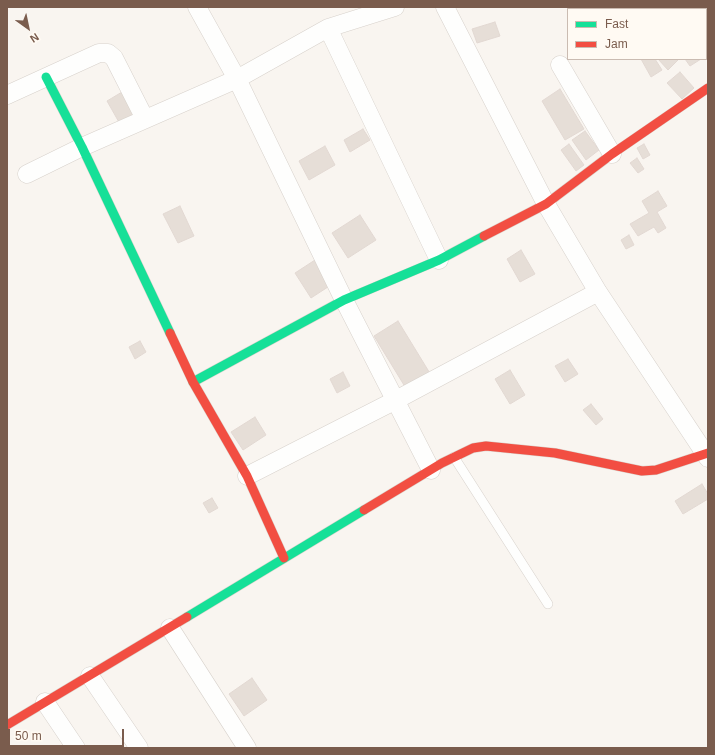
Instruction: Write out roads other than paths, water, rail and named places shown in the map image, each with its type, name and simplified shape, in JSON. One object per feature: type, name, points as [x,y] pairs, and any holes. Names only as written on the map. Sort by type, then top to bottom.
[{"type":"street","points":[[197,7],[237,79],[344,300],[431,470]]},
{"type":"street","points":[[27,174],[82,146],[237,79],[328,28],[395,7]]},
{"type":"street","points":[[7,725],[431,470],[473,448],[486,446],[555,454],[642,471],[656,470],[707,455],[598,292],[546,204],[445,7]]},
{"type":"street","points":[[328,28],[439,260]]},
{"type":"street","points":[[7,95],[99,53],[108,53],[114,58],[145,119]]},
{"type":"street","points":[[560,65],[612,154]]},
{"type":"street","points":[[46,77],[82,146],[194,382],[247,476],[284,558]]},
{"type":"street","points":[[194,382],[344,300],[439,260],[546,204],[612,154],[708,88]]},
{"type":"street","points":[[247,476],[396,400],[598,292]]},
{"type":"street","points":[[170,628],[247,748]]},
{"type":"street","points":[[90,676],[139,748]]},
{"type":"street","points":[[46,702],[76,748]]},
{"type":"lane","points":[[454,457],[548,604]]}]
